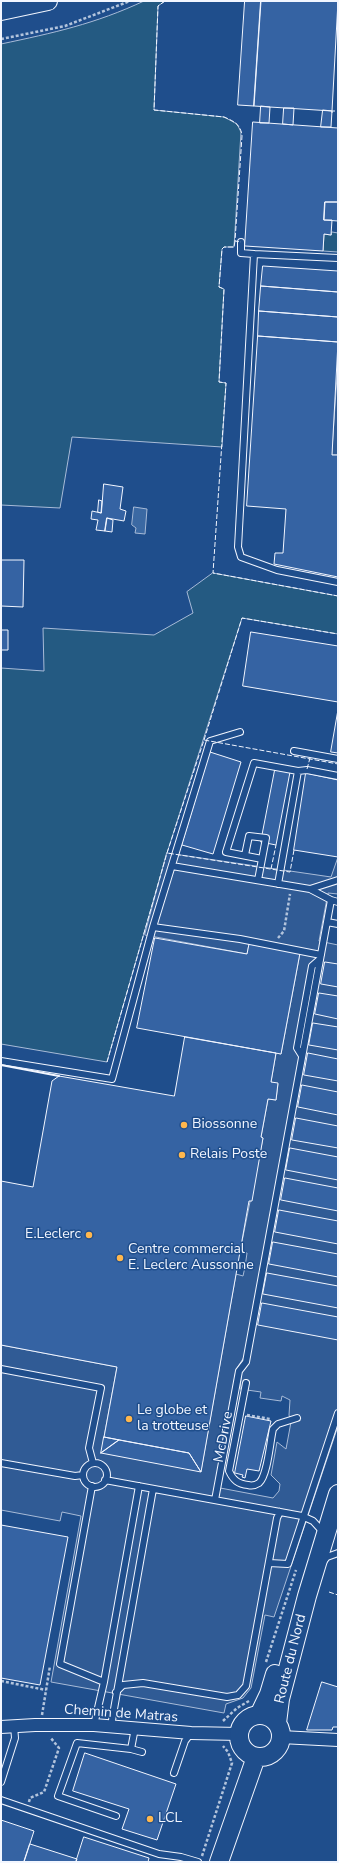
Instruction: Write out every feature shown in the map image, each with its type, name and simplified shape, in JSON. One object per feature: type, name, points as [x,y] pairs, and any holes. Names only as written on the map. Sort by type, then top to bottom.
[{"type":"main road","points":[[1,11],[35,2]]},
{"type":"main road","name":"Route du Nord","points":[[279,1730],[280,1699],[306,1596],[338,1494]]},
{"type":"main road","name":"Route du Nord","points":[[259,1715],[269,1694],[287,1634],[306,1596]]},
{"type":"main road","points":[[259,1715],[269,1717],[279,1730],[276,1750],[270,1755],[256,1757],[245,1751],[240,1741],[239,1734],[243,1723],[253,1716],[259,1715]]},
{"type":"main road","points":[[219,1862],[256,1757]]},
{"type":"street","name":"Chemin de Matras","points":[[1,1727],[94,1725],[191,1733],[239,1734]]},
{"type":"street","points":[[279,1730],[338,1740]]},
{"type":"lane","points":[[241,242],[241,253],[338,258]]},
{"type":"lane","points":[[254,254],[238,547],[241,557],[277,570],[338,582]]},
{"type":"lane","points":[[1,1061],[112,1079],[154,927],[210,741],[240,732]]},
{"type":"lane","points":[[294,751],[338,759]]},
{"type":"lane","points":[[262,859],[226,852],[254,763],[338,776]]},
{"type":"lane","points":[[278,884],[298,771]]},
{"type":"lane","points":[[245,855],[249,836],[266,838],[258,880]]},
{"type":"lane","points":[[172,866],[310,889],[338,902]]},
{"type":"lane","points":[[310,889],[338,880]]},
{"type":"lane","points":[[215,1500],[239,1371],[246,1362],[331,900]]},
{"type":"lane","points":[[327,922],[338,924]]},
{"type":"lane","points":[[154,927],[276,945],[320,957]]},
{"type":"lane","points":[[1,1369],[101,1388],[89,1448],[93,1463]]},
{"type":"lane","name":"McDrive","points":[[246,1383],[229,1471],[233,1479],[241,1484],[252,1486],[259,1483],[264,1476],[273,1429],[278,1424]]},
{"type":"lane","points":[[269,1563],[288,1564],[302,1516],[338,1413]]},
{"type":"lane","points":[[278,1424],[297,1418]]},
{"type":"lane","points":[[1,1463],[83,1476]]},
{"type":"lane","points":[[93,1463],[101,1465],[106,1472],[105,1480],[98,1486],[92,1486],[86,1483],[83,1476],[84,1469],[93,1463]]},
{"type":"lane","points":[[105,1480],[302,1516],[312,1521],[325,1535]]},
{"type":"lane","points":[[92,1486],[60,1664],[104,1682]]},
{"type":"lane","points":[[94,1725],[104,1682],[139,1486]]},
{"type":"lane","points":[[110,1726],[153,1489]]},
{"type":"lane","points":[[116,1692],[123,1685],[143,1683],[227,1697],[238,1695],[246,1686],[277,1518],[280,1512]]},
{"type":"lane","points":[[314,1572],[327,1557],[338,1553]]},
{"type":"lane","points":[[1,1782],[15,1738],[14,1726]]},
{"type":"lane","points":[[131,1749],[135,1728]]},
{"type":"lane","points":[[174,1772],[185,1741],[191,1733]]},
{"type":"lane","points":[[116,1816],[58,1796],[77,1743],[131,1749],[142,1752]]},
{"type":"lane","points":[[1,1800],[159,1854],[181,1857],[199,1862]]},
{"type":"path","points":[[1,39],[65,26],[106,12],[130,1]]},
{"type":"path","points":[[276,945],[277,940],[284,931],[292,886]]},
{"type":"path","points":[[237,1266],[245,1267]]},
{"type":"path","points":[[243,1421],[245,1414],[276,1420],[278,1424]]},
{"type":"path","points":[[266,1662],[298,1564]]},
{"type":"path","points":[[1,1682],[46,1690]]},
{"type":"path","points":[[219,1723],[255,1695]]},
{"type":"path","points":[[27,1809],[30,1798],[44,1792],[59,1748],[47,1734]]},
{"type":"path","points":[[199,1862],[232,1763],[228,1752],[218,1744]]},
{"type":"shaded area","points":[[144,1],[165,1],[158,6],[154,110],[224,117],[237,124],[241,132],[234,247],[224,247],[222,249],[219,287],[224,289],[219,382],[226,383],[222,447],[72,437],[60,508],[1,505],[1,44],[56,32],[91,22]]},
{"type":"shaded area","points":[[332,232],[338,233],[338,252],[323,251],[324,234],[331,235]]},
{"type":"shaded area","points":[[338,362],[338,455],[332,455]]},
{"type":"shaded area","points":[[134,507],[147,509],[145,534],[135,533],[136,528],[132,525]]},
{"type":"shaded area","points":[[213,573],[338,596],[338,634],[242,618],[167,853],[107,1062],[1,1044],[1,668],[44,671],[43,628],[154,635],[193,613],[187,592]]},
{"type":"shaded area","points":[[167,853],[331,877],[338,857],[338,894],[328,893],[319,941],[338,945],[338,1426],[274,1617],[265,1615],[251,1688],[243,1698],[226,1704],[224,1713],[51,1682],[81,1516],[62,1512],[60,1521],[1,1510],[1,1345],[117,1367],[104,1437],[189,1453],[201,1471],[236,1274],[243,1276],[245,1267],[247,1253],[240,1251],[263,1138],[261,1137],[268,1099],[276,1100],[278,1084],[271,1082],[276,1053],[281,1054],[300,953],[249,944],[247,954],[145,935]],"holes":[[[243,1359],[240,1389],[261,1392],[260,1398],[281,1401],[282,1396],[290,1400],[289,1415],[291,1422],[286,1449],[277,1442],[271,1475],[280,1484],[279,1491],[273,1498],[215,1487],[236,1370]]]},
{"type":"building","points":[[245,1],[261,1],[254,106],[238,105]]},
{"type":"building","points":[[261,1],[338,1],[332,111],[254,106]]},
{"type":"building","points":[[261,106],[270,107],[269,123],[260,123]]},
{"type":"building","points":[[284,108],[294,108],[293,125],[283,124]]},
{"type":"building","points":[[323,110],[332,111],[331,127],[321,127]]},
{"type":"building","points":[[253,122],[338,128],[338,202],[325,202],[324,220],[332,220],[331,235],[324,234],[323,251],[245,246]]},
{"type":"building","points":[[325,202],[338,202],[338,221],[324,220]]},
{"type":"building","points":[[263,266],[338,271],[338,292],[261,286]]},
{"type":"building","points":[[261,286],[338,292],[338,317],[259,311]]},
{"type":"building","points":[[259,311],[338,317],[338,342],[258,336]]},
{"type":"building","points":[[258,336],[338,342],[332,455],[338,455],[338,577],[274,564],[275,553],[283,553],[286,509],[247,506]]},
{"type":"building","points":[[104,484],[123,487],[120,509],[126,511],[124,521],[107,518],[105,531],[96,530],[98,520],[91,519],[92,511],[101,513]]},
{"type":"building","points":[[99,500],[102,501],[101,513],[98,512]]},
{"type":"building","points":[[107,518],[113,520],[112,532],[105,531]]},
{"type":"building","points":[[1,560],[24,560],[23,607],[1,606]]},
{"type":"building","points":[[1,630],[8,630],[8,650],[1,650]]},
{"type":"building","points":[[251,632],[338,646],[338,702],[243,686]]},
{"type":"building","points":[[338,710],[338,753],[331,752]]},
{"type":"building","points":[[210,752],[241,762],[213,854],[182,845]]},
{"type":"building","points":[[275,770],[290,772],[276,845],[261,842]]},
{"type":"building","points":[[306,773],[338,780],[338,857],[294,850]]},
{"type":"building","points":[[155,938],[247,954],[249,944],[300,953],[281,1054],[137,1028]]},
{"type":"building","points":[[325,962],[338,964],[338,987],[321,984]]},
{"type":"building","points":[[319,993],[338,996],[338,1019],[315,1014]]},
{"type":"building","points":[[313,1023],[338,1027],[338,1050],[309,1045]]},
{"type":"building","name":"Centre commercial E. Leclerc Aussonne","points":[[185,1037],[276,1053],[271,1082],[278,1083],[276,1100],[268,1099],[252,1201],[249,1201],[201,1472],[189,1453],[104,1437],[117,1367],[1,1345],[1,1181],[33,1187],[52,1081],[59,1076],[174,1096]]},
{"type":"building","points":[[308,1053],[338,1059],[338,1081],[304,1075]]},
{"type":"building","points":[[302,1085],[338,1092],[338,1115],[298,1107]]},
{"type":"building","points":[[296,1118],[338,1126],[338,1148],[292,1140]]},
{"type":"building","points":[[290,1148],[338,1157],[338,1180],[286,1170]]},
{"type":"building","points":[[285,1178],[338,1188],[338,1211],[281,1200]]},
{"type":"building","points":[[279,1210],[338,1221],[338,1244],[275,1232]]},
{"type":"building","points":[[273,1242],[338,1254],[338,1277],[269,1264]]},
{"type":"building","points":[[267,1273],[338,1286],[338,1308],[263,1294]]},
{"type":"building","points":[[262,1303],[338,1317],[338,1340],[258,1325]]},
{"type":"building","points":[[246,1416],[271,1421],[259,1471],[247,1469],[245,1478],[242,1477],[243,1475],[235,1473]]},
{"type":"building","points":[[104,1437],[119,1440],[101,1453]]},
{"type":"building","points":[[119,1440],[189,1453],[201,1472],[101,1453]]},
{"type":"building","points":[[1,1525],[68,1537],[40,1685],[1,1678]]},
{"type":"building","points":[[322,1682],[338,1687],[338,1727],[333,1727],[332,1730],[307,1730]]},
{"type":"building","points":[[85,1753],[176,1784],[157,1840],[122,1829],[129,1809],[73,1791]]},
{"type":"building","points":[[1,1820],[34,1831],[24,1862],[1,1862]]},
{"type":"building","points":[[84,1837],[149,1858],[148,1862],[76,1862]]},
{"type":"building","points":[[30,1844],[77,1859],[76,1862],[24,1862]]},
{"type":"fence","points":[[165,1],[158,6],[154,110],[224,117],[239,126],[242,136],[235,241],[241,242]]},
{"type":"fence","points":[[332,113],[332,111],[338,111]]},
{"type":"fence","points":[[235,241],[234,247],[224,247],[222,249],[219,287],[224,289],[219,382],[226,383],[213,573],[338,596]]},
{"type":"fence","points":[[204,740],[242,618],[338,634]]},
{"type":"fence","points":[[294,850],[290,872],[167,853],[204,740],[338,764]]},
{"type":"fence","points":[[307,769],[310,758]]},
{"type":"fence","points":[[271,869],[276,845]]},
{"type":"fence","points":[[107,1062],[167,853]]},
{"type":"fence","points":[[329,1592],[338,1595]]},
{"type":"wall","points":[[1,1065],[59,1076]]},
{"type":"place","name":"Biossonne","points":[[184,1125]]},
{"type":"place","name":"Relais Poste","points":[[182,1155]]},
{"type":"place","name":"E.Leclerc","points":[[89,1235]]},
{"type":"place","name":"Centre commercial E. Leclerc Aussonne","points":[[120,1258]]},
{"type":"place","name":"Le globe et la trotteuse","points":[[129,1419]]},
{"type":"place","name":"LCL","points":[[150,1819]]}]
